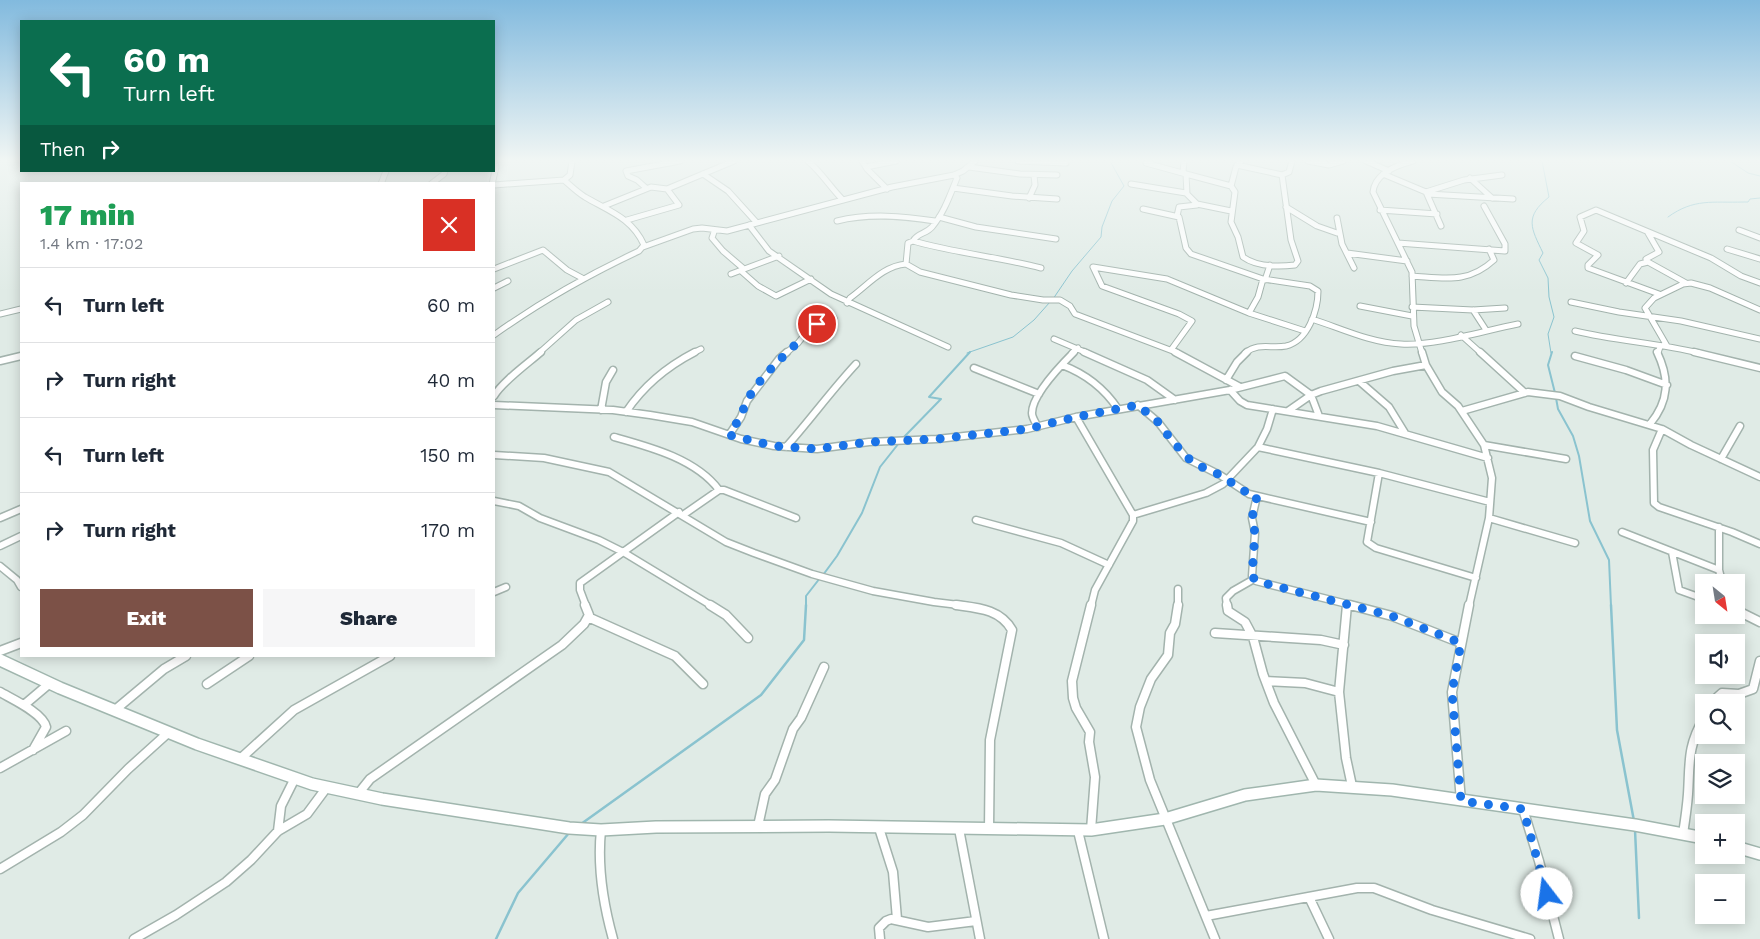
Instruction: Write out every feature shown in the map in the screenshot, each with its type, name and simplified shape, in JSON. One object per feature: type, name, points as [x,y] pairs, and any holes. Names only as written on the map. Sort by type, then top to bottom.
[{"type":"main road","points":[[0,660],[50,684],[169,732],[295,778],[358,794],[569,828],[601,830],[656,826],[758,826],[1085,831],[1165,819],[1245,795],[1316,784],[1352,786],[1523,809],[1635,825],[1695,836]]},
{"type":"main road","points":[[1745,851],[1759,856]]},
{"type":"street","points":[[627,220],[679,205]]},
{"type":"street","points":[[741,205],[746,214],[757,223]]},
{"type":"street","points":[[495,334],[527,311],[582,278],[643,247],[691,229],[701,227],[714,232],[727,231],[828,205]]},
{"type":"street","points":[[906,264],[908,243],[913,241],[915,236],[930,229],[944,205]]},
{"type":"street","points":[[1177,216],[1179,206],[1198,205],[1231,211]]},
{"type":"street","points":[[1232,205],[1231,222],[1238,237],[1243,257],[1252,262],[1292,266],[1297,263],[1286,207]]},
{"type":"street","points":[[1378,205],[1398,243],[1412,276],[1412,316],[1426,365],[1442,392],[1462,411],[1484,445],[1492,478],[1489,518],[1452,692],[1461,801]]},
{"type":"street","points":[[1433,205],[1441,226]]},
{"type":"street","points":[[604,206],[627,220],[642,240],[643,247]]},
{"type":"street","points":[[1398,243],[1505,251],[1505,244],[1484,206]]},
{"type":"street","points":[[1286,207],[1316,226],[1338,233]]},
{"type":"street","points":[[1143,209],[1177,216],[1180,219],[1186,248],[1191,254],[1264,279],[1317,288],[1317,308],[1305,330],[1292,344],[1282,346],[1259,345],[1239,358],[1226,380]]},
{"type":"street","points":[[1380,210],[1437,214]]},
{"type":"street","points":[[1686,284],[1667,293],[1658,294],[1598,273],[1586,266],[1598,254],[1576,243],[1584,229],[1580,217],[1596,210],[1711,258],[1741,276],[1760,283]]},
{"type":"street","points":[[837,221],[848,218],[897,215],[937,219],[1056,240]]},
{"type":"street","points":[[1337,218],[1338,233],[1354,268]]},
{"type":"street","points":[[749,225],[766,248],[830,294],[948,347]]},
{"type":"street","points":[[1739,230],[1760,238]]},
{"type":"street","points":[[714,232],[712,238],[718,245],[758,286],[776,296],[811,279]]},
{"type":"street","points":[[1648,232],[1659,252],[1646,259],[1648,262]]},
{"type":"street","points":[[913,241],[943,249],[1011,260],[1041,268]]},
{"type":"street","points":[[1727,248],[1760,259]]},
{"type":"street","points":[[495,269],[543,250],[567,270],[582,278]]},
{"type":"street","points":[[1412,276],[1442,278],[1473,276],[1483,272],[1494,260],[1489,250]]},
{"type":"street","points":[[1347,253],[1407,262]]},
{"type":"street","points":[[731,274],[779,256]]},
{"type":"street","points":[[1626,283],[1640,264],[1648,262],[1686,284],[1708,287],[1760,310]]},
{"type":"street","points":[[847,303],[850,298],[884,272],[900,264],[906,264],[920,272],[1011,295],[1043,300],[1060,300],[1070,306],[1074,314],[1171,350],[1240,387]]},
{"type":"street","points":[[1249,313],[1258,297],[1270,265]]},
{"type":"street","points":[[1171,350],[1192,322],[1179,314],[1102,286],[1093,267],[1167,279],[1249,313],[1305,330]]},
{"type":"street","points":[[495,288],[508,281]]},
{"type":"street","points":[[1658,294],[1644,308],[1654,321],[1663,347]]},
{"type":"street","points":[[495,394],[500,386],[508,382],[576,320],[608,302]]},
{"type":"street","points":[[1571,302],[1760,339]]},
{"type":"street","points":[[1360,306],[1412,316]]},
{"type":"street","points":[[1412,307],[1473,310],[1505,308]]},
{"type":"street","points":[[0,314],[20,309]]},
{"type":"street","points":[[1473,310],[1486,330]]},
{"type":"street","points":[[729,435],[742,417],[747,401],[779,359],[798,343],[810,328],[834,318]]},
{"type":"street","points":[[1312,319],[1389,343],[1420,344],[1518,324]]},
{"type":"street","points":[[1576,331],[1760,368]]},
{"type":"street","points":[[1461,335],[1525,393]]},
{"type":"street","points":[[1054,339],[1078,348],[1116,368],[1147,380],[1175,400]]},
{"type":"street","points":[[1650,424],[1657,417],[1666,398],[1667,372],[1657,352],[1663,347]]},
{"type":"street","points":[[626,412],[636,397],[658,375],[672,364],[701,348]]},
{"type":"street","points":[[1038,427],[1032,414],[1039,394],[1078,348]]},
{"type":"street","points":[[0,362],[20,356]]},
{"type":"street","points":[[1575,356],[1626,370],[1667,385]]},
{"type":"street","points":[[786,447],[813,416],[829,393],[856,364]]},
{"type":"street","points":[[1062,365],[1084,373],[1113,400],[1118,409]]},
{"type":"street","points":[[1288,411],[1311,395],[1393,371],[1426,365]]},
{"type":"street","points":[[974,368],[1039,394]]},
{"type":"street","points":[[601,410],[606,382],[613,370]]},
{"type":"street","points":[[495,405],[626,412],[692,422],[729,435],[786,447],[817,449],[1038,427],[1076,417],[1138,405],[1230,390],[1286,376],[1311,395],[1319,416]]},
{"type":"street","points":[[1359,381],[1389,406],[1404,433]]},
{"type":"street","points":[[1230,390],[1247,405],[1377,426],[1488,458]]},
{"type":"street","points":[[1462,411],[1525,393],[1537,392],[1560,396],[1590,407],[1650,424],[1760,477]]},
{"type":"street","points":[[1138,405],[1163,427],[1186,458],[1227,479],[1249,494],[1370,522]]},
{"type":"street","points":[[1133,515],[1206,493],[1223,484],[1258,447],[1267,429],[1273,409]]},
{"type":"street","points":[[1076,417],[1133,515],[1132,521],[1095,590],[1072,681],[1073,698],[1076,708],[1090,732],[1095,777],[1085,831],[1104,939]]},
{"type":"street","points":[[1721,458],[1740,426]]},
{"type":"street","points":[[1662,429],[1653,450],[1654,503],[1659,507],[1719,527],[1760,544]]},
{"type":"street","points":[[614,437],[674,457],[711,480],[719,490]]},
{"type":"street","points":[[1484,445],[1566,459]]},
{"type":"street","points":[[1258,447],[1379,473],[1490,502]]},
{"type":"street","points":[[495,455],[544,458],[609,472],[726,542],[815,574],[902,597],[989,611],[1001,616],[1012,630],[990,740],[989,829]]},
{"type":"street","points":[[1379,473],[1367,542],[1373,546],[1476,578]]},
{"type":"street","points":[[358,794],[366,784],[391,764],[562,645],[584,624],[588,617],[580,592],[580,583],[623,552],[719,490],[730,491],[796,518]]},
{"type":"street","points":[[1254,579],[1252,563],[1255,533],[1252,518],[1257,496]]},
{"type":"street","points":[[495,501],[519,506],[540,518],[599,540],[623,552],[726,616],[748,638]]},
{"type":"street","points":[[0,518],[20,509]]},
{"type":"street","points":[[1489,518],[1575,543]]},
{"type":"street","points":[[976,520],[1032,532],[1091,554],[1109,565]]},
{"type":"street","points":[[1719,527],[1720,574]]},
{"type":"street","points":[[1622,532],[1719,570]]},
{"type":"street","points":[[0,546],[20,536]]},
{"type":"street","points":[[1672,552],[1679,590],[1695,596]]},
{"type":"street","points":[[0,566],[17,580],[20,585]]},
{"type":"street","points":[[1254,579],[1268,586],[1392,616],[1461,643]]},
{"type":"street","points":[[1254,579],[1233,591],[1226,598],[1228,610],[1244,622],[1253,637],[1266,681],[1286,728],[1316,784]]},
{"type":"street","points":[[495,592],[506,587]]},
{"type":"street","points":[[1178,589],[1179,601],[1175,624],[1170,633],[1168,654],[1151,679],[1140,707],[1136,727],[1150,780],[1215,939]]},
{"type":"street","points":[[1346,605],[1339,692],[1346,758],[1352,786]]},
{"type":"street","points":[[1745,614],[1760,622]]},
{"type":"street","points":[[588,617],[675,656],[703,684]]},
{"type":"street","points":[[1215,633],[1321,640],[1344,645]]},
{"type":"street","points":[[0,651],[20,643]]},
{"type":"street","points":[[115,710],[164,669],[184,657]]},
{"type":"street","points":[[207,684],[248,657]]},
{"type":"street","points":[[240,759],[294,710],[388,657]]},
{"type":"street","points":[[1721,694],[1747,692],[1753,689],[1758,677],[1760,661]]},
{"type":"street","points":[[758,826],[765,794],[775,780],[793,730],[801,718],[824,667]]},
{"type":"street","points":[[1266,681],[1305,683],[1339,692]]},
{"type":"street","points":[[24,705],[50,684]]},
{"type":"street","points":[[0,692],[24,705],[46,722],[46,727],[33,750]]},
{"type":"street","points":[[0,768],[66,731]]},
{"type":"street","points":[[0,868],[60,832],[83,815],[128,769],[169,732]]},
{"type":"street","points":[[1683,834],[1688,794],[1688,763],[1695,735]]},
{"type":"street","points":[[278,831],[281,806],[295,778]]},
{"type":"street","points":[[134,939],[176,915],[226,882],[251,860],[278,831],[307,814],[328,787]]},
{"type":"street","points":[[1523,809],[1539,861],[1559,939]]},
{"type":"street","points":[[879,828],[893,872],[897,919]]},
{"type":"street","points":[[959,829],[980,939]]},
{"type":"street","points":[[601,830],[598,849],[599,878],[603,906],[612,939]]},
{"type":"street","points":[[1206,916],[1356,888],[1374,888],[1432,910],[1530,939]]},
{"type":"street","points":[[1309,897],[1329,939]]},
{"type":"street","points":[[880,939],[879,928],[884,922],[897,919],[922,928],[976,921]]},
{"type":"waterway","points":[[1053,299],[1072,271],[1101,237],[1102,227],[1111,205]]},
{"type":"waterway","points":[[1540,205],[1533,217],[1532,223],[1535,237],[1543,253],[1539,260],[1548,278],[1549,297],[1554,317],[1548,334],[1551,353]]},
{"type":"waterway","points":[[1668,217],[1693,205]]},
{"type":"waterway","points":[[967,353],[1013,337],[1034,320],[1050,302]]},
{"type":"waterway","points":[[903,438],[941,399],[929,397],[970,352]]},
{"type":"waterway","points":[[1552,352],[1548,365],[1555,393]]},
{"type":"waterway","points":[[1556,398],[1558,409],[1573,436],[1579,456],[1590,521],[1609,560],[1611,606]]},
{"type":"waterway","points":[[823,575],[837,556],[862,513],[880,467],[899,443]]},
{"type":"waterway","points":[[806,605],[806,596],[820,578]]},
{"type":"waterway","points":[[581,824],[761,695],[804,640],[806,605]]},
{"type":"waterway","points":[[1611,605],[1617,730],[1634,821]]},
{"type":"waterway","points":[[1635,830],[1639,918]]},
{"type":"waterway","points":[[496,939],[518,893],[569,833]]},
{"type":"route","points":[[817,324],[810,328],[798,343],[779,359],[747,401],[742,417],[729,435],[774,446],[795,449],[817,449],[869,442],[937,439],[1027,429],[1138,405],[1163,427],[1186,458],[1220,475],[1249,494],[1257,496],[1252,512],[1255,533],[1252,576],[1256,581],[1268,586],[1392,616],[1461,643],[1452,692],[1453,728],[1461,801],[1523,809],[1547,894]]}]
